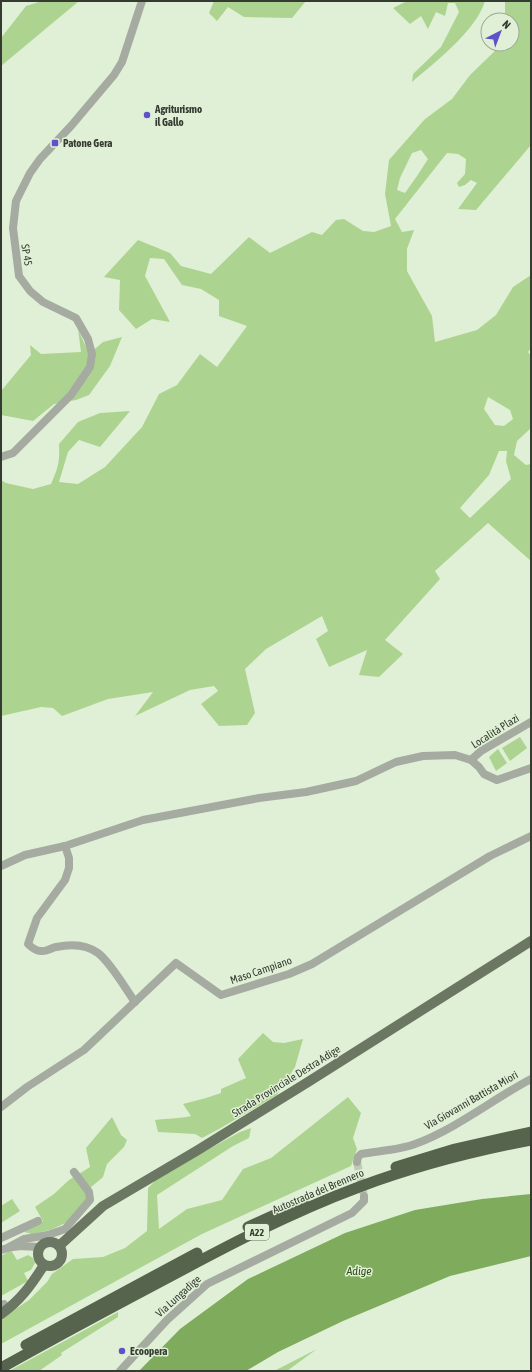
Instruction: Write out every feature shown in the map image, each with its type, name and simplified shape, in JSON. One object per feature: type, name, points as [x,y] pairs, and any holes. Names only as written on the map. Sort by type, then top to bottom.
[{"type":"highway","name":"Autostrada del Brennero","points":[[1,1359],[214,1244],[290,1207],[346,1184],[419,1159],[455,1149],[531,1132]]},
{"type":"highway","name":"Autostrada del Brennero","points":[[1,1368],[219,1250],[294,1214],[358,1187],[389,1176],[480,1150],[531,1140]]},
{"type":"main road","name":"Strada Provinciale Destra Adige","points":[[59,1246],[103,1206],[302,1086],[531,941]]},
{"type":"main road","points":[[49,1242],[59,1246],[62,1255],[60,1260],[53,1266],[44,1265],[39,1260],[37,1253],[40,1247],[44,1244],[49,1242]]},
{"type":"main road","points":[[2,1308],[20,1298],[32,1284],[44,1265]]},
{"type":"street","name":"SP 45","points":[[1,457],[13,453],[71,395],[90,367],[92,354],[88,339],[76,318],[43,302],[30,291],[19,276],[13,228],[16,201],[30,173],[40,159],[71,126],[114,75],[122,62],[142,1]]},
{"type":"street","name":"Località Plazi","points":[[471,760],[481,751],[531,722]]},
{"type":"street","points":[[1,866],[25,855],[65,846],[143,820],[259,798],[306,792],[356,781],[396,762],[423,756],[456,755],[471,760],[484,774],[497,780],[531,768]]},
{"type":"street","name":"Maso Campiano","points":[[1,1107],[27,1087],[84,1050],[176,963],[221,995],[289,974],[324,957],[490,856],[531,836]]},
{"type":"street","points":[[65,846],[69,858],[69,868],[65,880],[37,918],[28,944],[41,952],[56,947],[76,945],[88,947],[98,953],[108,964],[135,1002]]},
{"type":"street","name":"Via Giovanni Battista Miori","points":[[357,1162],[358,1157],[361,1154],[414,1145],[441,1133],[531,1078]]},
{"type":"street","points":[[5,1248],[24,1239],[48,1235],[65,1229],[90,1200],[89,1192],[74,1172]]},
{"type":"street","name":"Via Lungadige","points":[[120,1371],[167,1320],[207,1284],[352,1212],[364,1201],[364,1196]]},
{"type":"street","points":[[1,1238],[38,1221]]},
{"type":"street","points":[[5,1248],[26,1245],[40,1247]]},
{"type":"shaded area","points":[[42,1],[79,1],[1,66],[1,38],[26,6]]},
{"type":"shaded area","points":[[214,1],[306,1],[292,18],[244,17],[228,7],[217,21],[209,13]]},
{"type":"shaded area","points":[[407,1],[485,1],[473,24],[464,35],[412,82],[413,74],[441,47],[459,12],[455,3],[448,3],[445,16],[436,12],[428,29],[421,16],[410,24],[393,8]]},
{"type":"shaded area","points":[[505,1],[531,1],[531,145],[476,210],[458,209],[477,183],[471,180],[465,185],[459,187],[457,183],[465,174],[466,159],[458,154],[447,153],[395,219],[402,232],[414,230],[407,249],[407,271],[432,316],[435,342],[477,330],[496,315],[513,287],[531,275],[531,348],[528,352],[531,356],[531,428],[517,441],[514,455],[526,465],[531,464],[531,561],[488,523],[435,571],[440,579],[385,640],[403,654],[379,677],[359,675],[367,650],[329,667],[316,639],[328,631],[322,616],[266,649],[245,669],[255,713],[247,725],[219,726],[201,704],[218,691],[214,686],[190,690],[135,716],[153,692],[108,699],[62,716],[53,708],[41,707],[1,716],[1,480],[6,483],[33,489],[51,484],[58,465],[59,444],[78,422],[100,413],[130,411],[100,447],[79,440],[68,452],[59,482],[78,484],[105,467],[142,427],[159,394],[177,385],[200,354],[217,367],[247,326],[219,316],[219,300],[201,289],[182,285],[164,259],[150,258],[145,276],[170,322],[152,319],[136,329],[119,310],[120,280],[104,277],[138,240],[170,253],[181,266],[211,274],[249,237],[270,253],[312,232],[322,235],[336,220],[344,219],[363,231],[374,232],[391,226],[385,194],[389,160],[425,119],[452,99],[470,75],[494,52],[520,52],[520,12],[505,12]],"holes":[[[421,150],[428,159],[405,193],[397,190],[400,178],[412,153]],[[488,397],[510,410],[513,419],[504,426],[495,425],[484,409]],[[499,451],[507,451],[506,461],[511,479],[470,518],[460,508],[489,475]]]},
{"type":"shaded area","points":[[78,329],[89,354],[103,342],[122,337],[110,366],[89,395],[76,400],[54,404],[33,421],[1,415],[1,391],[31,355],[30,345],[41,354],[81,352]]},
{"type":"shaded area","points":[[520,737],[527,748],[510,761],[502,748]]},
{"type":"shaded area","points":[[498,749],[507,763],[496,771],[489,757]]},
{"type":"shaded area","points":[[263,1033],[273,1042],[284,1043],[303,1039],[295,1067],[277,1095],[202,1138],[195,1134],[158,1132],[155,1120],[191,1116],[183,1104],[221,1093],[221,1089],[246,1078],[238,1059]]},
{"type":"shaded area","points":[[348,1097],[361,1113],[353,1138],[357,1149],[351,1166],[202,1234],[1,1344],[1,1319],[29,1300],[47,1282],[52,1274],[73,1259],[103,1257],[125,1248],[147,1231],[148,1188],[161,1175],[240,1132],[251,1128],[249,1138],[233,1146],[157,1195],[159,1229],[187,1209],[222,1200],[243,1169],[271,1158]]},
{"type":"shaded area","points":[[112,1117],[121,1135],[127,1140],[124,1147],[107,1164],[103,1177],[90,1188],[92,1202],[70,1221],[50,1230],[32,1234],[24,1232],[43,1221],[35,1207],[54,1194],[69,1180],[90,1167],[86,1148]]},
{"type":"shaded area","points":[[12,1199],[20,1211],[1,1223],[1,1206]]},
{"type":"shaded area","points":[[11,1250],[17,1260],[28,1255],[33,1258],[35,1263],[31,1270],[24,1273],[28,1281],[1,1296],[1,1256]]},
{"type":"shaded area","points":[[118,1312],[118,1317],[61,1353],[62,1355],[39,1371],[9,1371]]},
{"type":"shaded area","points":[[317,1349],[287,1371],[274,1371],[278,1369]]},
{"type":"water","name":"Adige","points":[[531,1194],[531,1256],[450,1276],[343,1321],[278,1352],[246,1371],[139,1371],[180,1329],[248,1279],[345,1233],[415,1210],[482,1199]]},
{"type":"tunnel","points":[[357,1162],[364,1196]]},
{"type":"place","name":"Agriturismo il Gallo","points":[[147,115]]},
{"type":"place","name":"Patone Gera","points":[[55,143]]},
{"type":"place","name":"Ecoopera","points":[[122,1351]]}]
